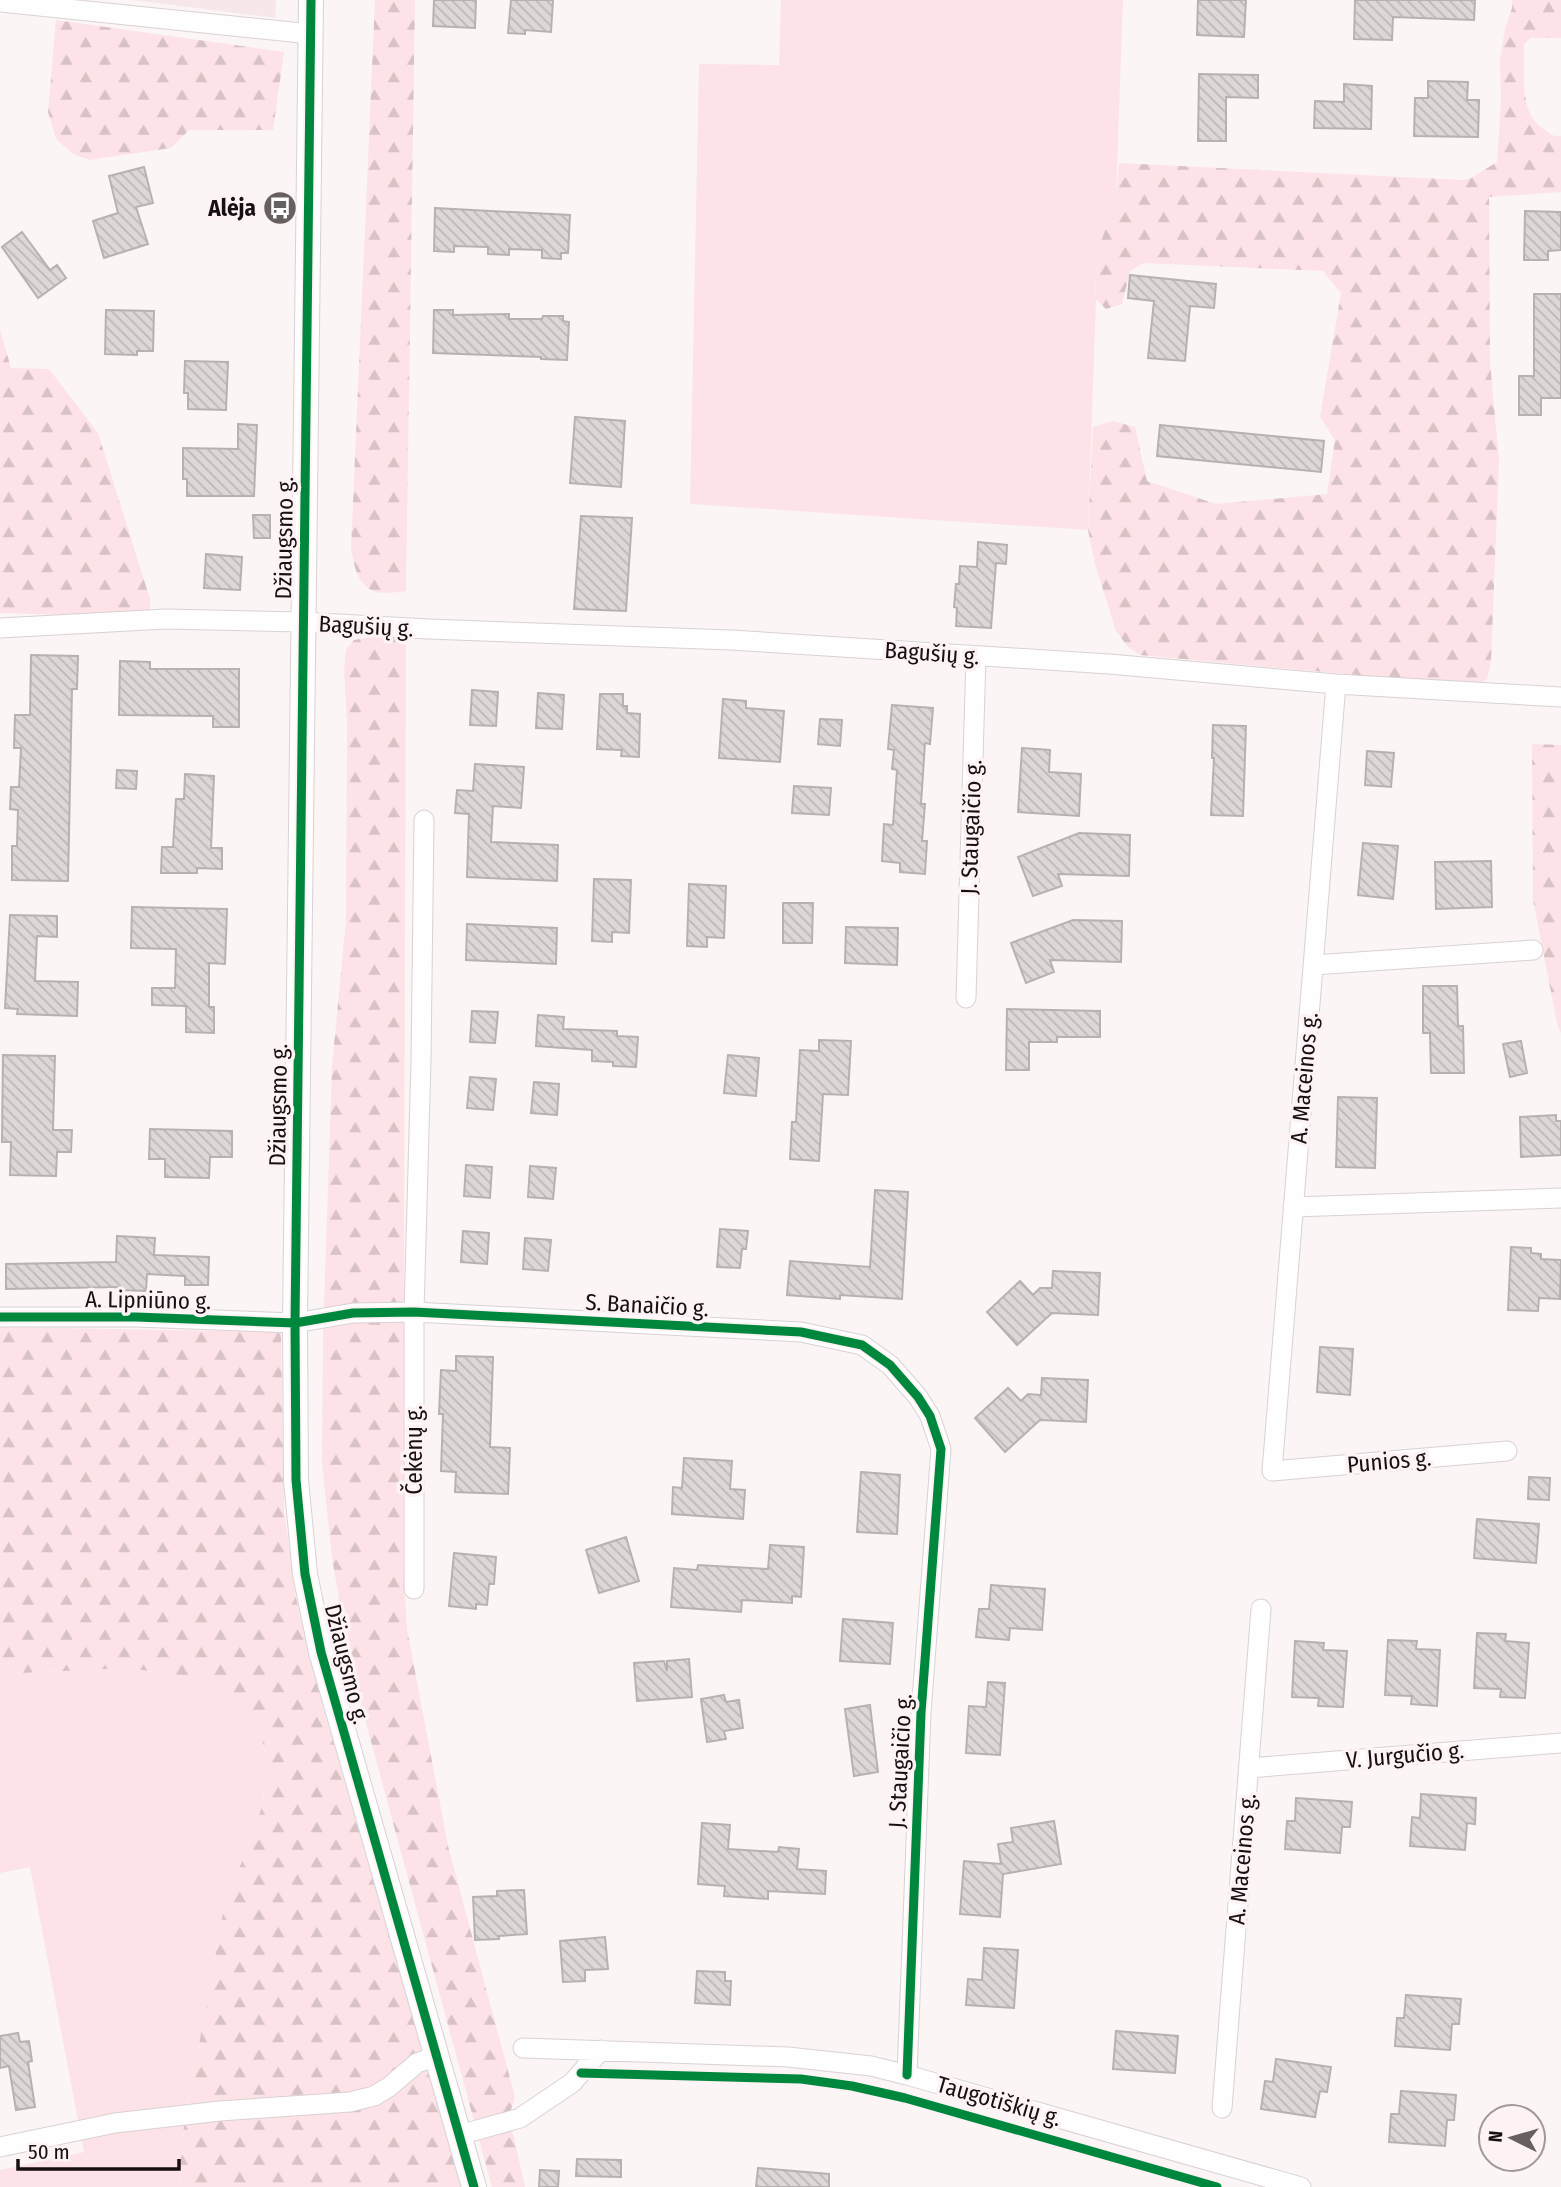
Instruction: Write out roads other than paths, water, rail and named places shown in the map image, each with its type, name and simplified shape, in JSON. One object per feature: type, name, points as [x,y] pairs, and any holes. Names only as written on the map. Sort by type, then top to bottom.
[{"type":"street","name":"Džiaugsmo g.","points":[[311,0],[302,622],[296,1480],[305,1574],[321,1652],[474,2187]]},
{"type":"street","points":[[0,2],[311,34]]},
{"type":"street","name":"Bagušių g.","points":[[0,628],[166,619],[731,640],[1109,664],[1336,684],[1561,697]]},
{"type":"street","name":"J. Staugaičio g.","points":[[965,998],[976,656]]},
{"type":"street","name":"A. Maceinos g.","points":[[1272,1471],[1336,684]]},
{"type":"street","points":[[414,1312],[424,820]]},
{"type":"street","points":[[1313,965],[1533,950]]},
{"type":"street","points":[[1293,1207],[1561,1198]]},
{"type":"street","name":"S. Banaičio g.","points":[[295,1323],[353,1312],[414,1312],[801,1332],[862,1345],[890,1365],[918,1397],[930,1416],[941,1449]]},
{"type":"street","name":"Čekėnų g.","points":[[414,1312],[414,1589]]},
{"type":"street","name":"A. Lipniūno g.","points":[[0,1317],[136,1317],[295,1323]]},
{"type":"street","name":"J. Staugaičio g.","points":[[907,2075],[921,1713],[941,1449]]},
{"type":"street","name":"Punios g.","points":[[1272,1471],[1507,1451]]},
{"type":"street","name":"A. Maceinos g.","points":[[1222,2109],[1261,1609]]},
{"type":"street","name":"V. Jurgučio g.","points":[[1250,1768],[1561,1743]]},
{"type":"street","name":"Taugotiškių g.","points":[[523,2048],[788,2057],[871,2066],[1278,2184],[1301,2187]]},
{"type":"street","points":[[459,2135],[520,2119],[572,2083],[601,2050]]},
{"type":"street","points":[[0,2147],[115,2123],[220,2111],[350,2102],[374,2096],[389,2087],[416,2063],[437,2056]]},
{"type":"place","name":"Alėja","points":[[280,208]]}]
